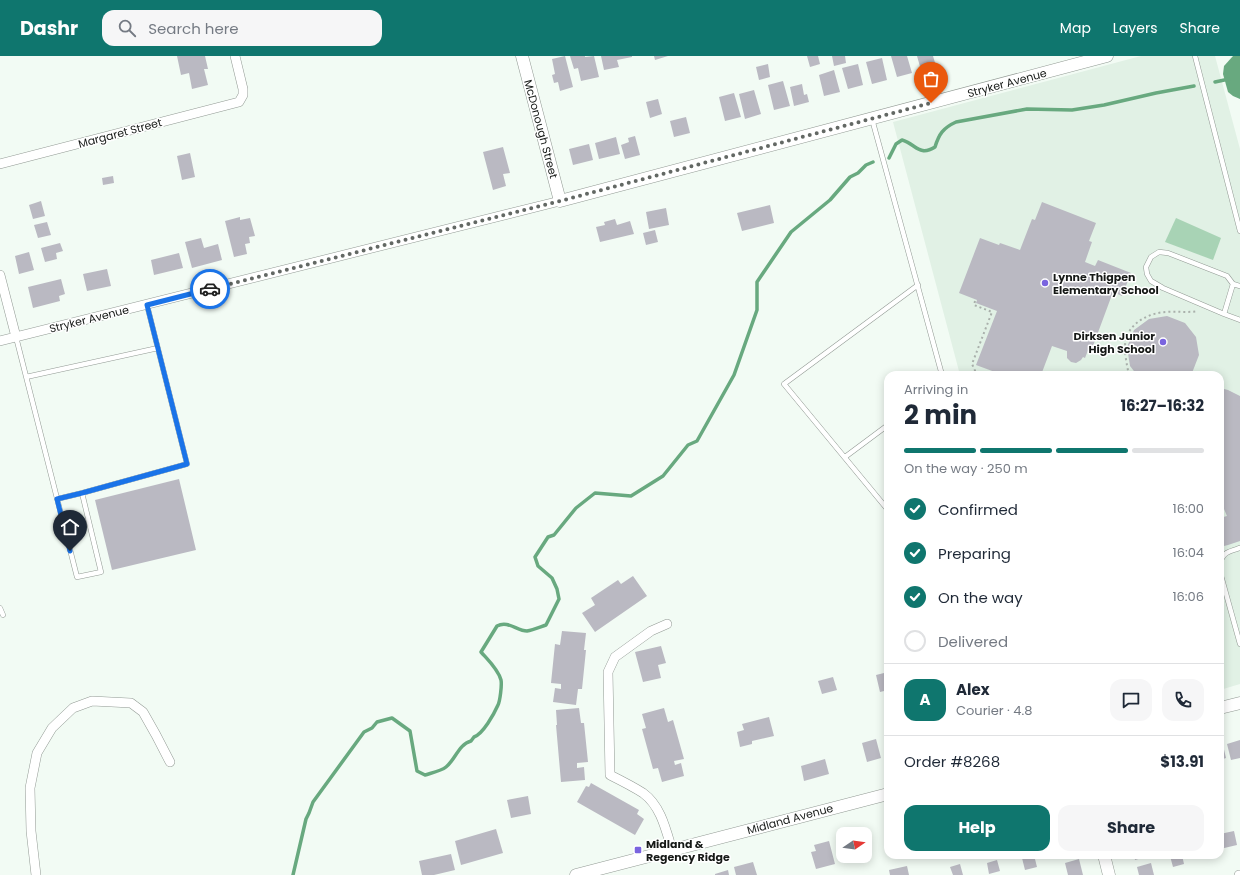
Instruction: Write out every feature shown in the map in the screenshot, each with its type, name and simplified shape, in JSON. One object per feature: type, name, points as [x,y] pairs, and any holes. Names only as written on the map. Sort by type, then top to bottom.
[{"type":"street","name":"Margaret Street","points":[[0,164],[239,102],[243,95],[243,89],[234,56]]},
{"type":"street","name":"McDonough Street","points":[[522,56],[560,201]]},
{"type":"street","name":"Stryker Avenue","points":[[0,341],[560,201],[1108,56]]},
{"type":"street","points":[[0,275],[16,337]]},
{"type":"street","points":[[666,624],[651,631],[615,657],[608,672],[609,751],[610,774],[651,800],[664,822],[672,850]]},
{"type":"street","points":[[36,875],[31,831],[30,788],[37,752],[52,728],[73,708],[92,701],[131,703],[143,712],[170,762]]},
{"type":"street","points":[[1224,707],[1240,703]]},
{"type":"street","name":"Midland Avenue","points":[[576,875],[884,795]]},
{"type":"street","points":[[1105,859],[1109,875]]},
{"type":"lane","points":[[1195,56],[1240,231]]},
{"type":"lane","points":[[872,118],[941,371]]},
{"type":"lane","points":[[1240,286],[1233,284],[1227,276],[1168,253],[1159,252],[1151,257],[1146,267],[1150,281],[1163,288],[1240,320]]},
{"type":"lane","points":[[1224,314],[1233,284]]},
{"type":"lane","points":[[884,505],[784,384],[918,285]]},
{"type":"lane","points":[[57,499],[187,464],[147,305]]},
{"type":"lane","points":[[16,337],[77,577],[101,572],[82,493]]},
{"type":"lane","points":[[26,377],[158,348]]},
{"type":"lane","points":[[845,457],[884,428]]},
{"type":"lane","points":[[1224,556],[1230,551],[1240,548]]},
{"type":"lane","points":[[1224,586],[1240,644]]},
{"type":"lane","points":[[0,608],[3,615]]},
{"type":"path","points":[[975,301],[974,305],[992,312],[972,364],[975,371]]},
{"type":"path","points":[[1129,371],[1125,345],[1131,328],[1136,323],[1144,317],[1161,313],[1199,311]]},
{"type":"shaded area","points":[[1141,56],[1215,56],[1240,149],[1240,684],[1224,689],[1224,371],[959,371],[893,122]]},
{"type":"shaded area","points":[[1233,56],[1240,56],[1240,99],[1228,92],[1223,74],[1224,66]]},
{"type":"shaded area","points":[[1176,218],[1221,238],[1213,260],[1165,242]]},
{"type":"building","points":[[177,56],[205,56],[208,69],[204,69],[208,85],[192,89],[189,73],[181,75]]},
{"type":"building","points":[[565,56],[573,87],[560,91],[558,82],[554,83],[552,75],[555,74],[552,59]]},
{"type":"building","points":[[570,56],[594,56],[599,77],[581,81],[578,68],[574,69]]},
{"type":"building","points":[[601,56],[632,57],[617,60],[619,67],[604,70]]},
{"type":"building","points":[[654,56],[668,56],[655,60]]},
{"type":"building","points":[[807,56],[818,56],[820,64],[810,67]]},
{"type":"building","points":[[832,56],[845,56],[846,63],[834,66]]},
{"type":"building","points":[[891,56],[907,56],[912,73],[897,77]]},
{"type":"building","points":[[917,56],[933,56],[936,66],[921,70]]},
{"type":"building","points":[[882,58],[887,80],[872,84],[866,62]]},
{"type":"building","points":[[768,64],[770,77],[759,80],[756,67]]},
{"type":"building","points":[[858,64],[863,85],[848,89],[842,68]]},
{"type":"building","points":[[834,70],[840,92],[824,96],[819,75]]},
{"type":"building","points":[[783,81],[790,106],[774,110],[768,85]]},
{"type":"building","points":[[802,84],[804,95],[807,94],[809,102],[794,106],[790,87]]},
{"type":"building","points":[[754,90],[761,114],[745,119],[739,94]]},
{"type":"building","points":[[734,93],[741,117],[725,121],[719,97]]},
{"type":"building","points":[[658,99],[662,114],[650,118],[646,102]]},
{"type":"building","points":[[686,117],[690,133],[674,137],[670,121]]},
{"type":"building","points":[[635,136],[640,155],[625,159],[621,145],[629,142],[628,138]]},
{"type":"building","points":[[616,137],[620,154],[599,159],[595,143]]},
{"type":"building","points":[[589,144],[593,160],[573,165],[569,149]]},
{"type":"building","points":[[503,147],[510,173],[503,174],[506,186],[493,190],[483,152]]},
{"type":"building","points":[[190,153],[195,177],[182,180],[177,156]]},
{"type":"building","points":[[113,176],[114,183],[103,185],[102,178]]},
{"type":"building","points":[[41,201],[45,216],[33,219],[29,205]]},
{"type":"building","name":"Lynne Thigpen Elementary School","points":[[1042,202],[1096,223],[1089,241],[1092,242],[1085,262],[1095,266],[1098,260],[1131,273],[1122,296],[1113,292],[1093,346],[1090,345],[1085,358],[1083,357],[1076,363],[1071,362],[1067,358],[1067,351],[1052,346],[1043,371],[992,371],[976,365],[997,311],[976,303],[977,300],[959,293],[980,238],[999,245],[1000,243],[1020,250],[1032,219],[1035,220]]},
{"type":"building","points":[[770,205],[774,223],[742,231],[737,213]]},
{"type":"building","points":[[666,208],[669,225],[649,229],[646,212]]},
{"type":"building","points":[[240,217],[240,220],[250,218],[255,236],[249,237],[250,243],[245,244],[247,254],[234,257],[225,221]]},
{"type":"building","points":[[615,219],[617,225],[630,221],[634,234],[600,242],[596,227],[605,225],[604,222]]},
{"type":"building","points":[[47,222],[51,235],[38,238],[34,225]]},
{"type":"building","points":[[655,230],[658,242],[646,245],[643,233]]},
{"type":"building","points":[[201,238],[204,248],[218,244],[222,260],[192,268],[185,242]]},
{"type":"building","points":[[60,243],[63,251],[56,253],[57,259],[45,262],[41,248]]},
{"type":"building","points":[[29,252],[34,270],[19,274],[15,256]]},
{"type":"building","points":[[179,253],[183,268],[154,275],[151,260]]},
{"type":"building","points":[[107,269],[111,286],[87,291],[83,274]]},
{"type":"building","points":[[61,279],[65,294],[59,296],[60,301],[33,308],[28,287]]},
{"type":"building","name":"Dirksen Junior High School","points":[[1167,316],[1185,323],[1196,337],[1199,355],[1193,371],[1134,371],[1130,366],[1127,347],[1134,330],[1149,319]]},
{"type":"building","points":[[1224,389],[1240,396],[1240,541],[1224,546],[1224,517],[1227,516],[1224,509]]},
{"type":"building","points":[[179,479],[196,550],[112,570],[95,500]]},
{"type":"building","points":[[633,576],[647,596],[595,632],[582,613],[595,605],[591,598],[618,580],[621,584]]},
{"type":"building","points":[[562,631],[586,633],[584,650],[586,650],[582,689],[578,689],[576,705],[553,702],[555,688],[561,689],[561,684],[551,683],[555,644],[560,645]]},
{"type":"building","points":[[661,646],[666,663],[658,665],[661,678],[643,682],[635,652]]},
{"type":"building","points":[[884,673],[884,691],[880,692],[876,675]]},
{"type":"building","points":[[833,677],[837,690],[822,694],[818,681]]},
{"type":"building","points":[[579,708],[581,723],[584,723],[588,762],[577,763],[577,768],[584,767],[585,780],[561,782],[556,710]]},
{"type":"building","points":[[664,708],[668,722],[673,720],[684,759],[674,761],[675,765],[681,763],[684,776],[662,782],[658,768],[653,769],[642,729],[646,728],[642,714]]},
{"type":"building","points":[[769,717],[774,736],[752,741],[752,744],[740,747],[737,732],[744,730],[742,724]]},
{"type":"building","points":[[876,739],[881,758],[867,762],[862,743]]},
{"type":"building","points":[[1240,740],[1240,758],[1231,760],[1227,744]]},
{"type":"building","points":[[825,759],[829,774],[804,781],[801,766]]},
{"type":"building","points":[[591,783],[639,810],[637,814],[644,819],[635,835],[577,802],[586,786],[589,787]]},
{"type":"building","points":[[528,796],[531,814],[511,818],[507,800]]},
{"type":"building","points":[[496,829],[503,853],[461,865],[455,841]]},
{"type":"building","points":[[1234,831],[1237,845],[1224,848],[1224,833]]},
{"type":"building","points":[[829,841],[835,864],[816,869],[811,852],[816,851],[814,845]]},
{"type":"building","points":[[451,854],[455,870],[434,875],[422,875],[419,861]]},
{"type":"building","points":[[1022,859],[1035,859],[1037,867],[1025,870]]},
{"type":"building","points":[[1079,859],[1083,875],[1068,875],[1065,863]]},
{"type":"building","points":[[1171,859],[1183,859],[1184,864],[1173,867]]},
{"type":"building","points":[[997,860],[1000,871],[989,874],[987,863]]},
{"type":"building","points":[[753,862],[757,875],[736,875],[734,867]]},
{"type":"building","points":[[1151,863],[1154,875],[1139,875],[1137,867]]},
{"type":"building","points":[[960,864],[963,875],[953,875],[950,867]]},
{"type":"building","points":[[907,866],[909,875],[890,875],[889,870]]},
{"type":"building","points":[[728,870],[729,875],[715,875],[715,874]]},
{"type":"waterway","points":[[1215,82],[1229,79]]},
{"type":"waterway","points":[[889,158],[896,144],[902,140],[918,149],[925,151],[930,150],[935,147],[942,132],[956,122],[1027,109],[1072,110],[1104,105],[1194,86]]},
{"type":"waterway","points":[[293,875],[306,819],[313,802],[364,732],[372,728],[377,722],[392,718],[410,731],[417,771],[425,775],[439,771],[446,767],[463,745],[471,741],[481,732],[496,709],[501,693],[500,676],[490,661],[481,652],[497,626],[501,624],[509,625],[523,631],[546,625],[559,599],[557,589],[552,578],[538,566],[535,557],[548,537],[554,535],[576,508],[595,493],[631,496],[663,476],[688,445],[697,441],[734,375],[757,310],[757,282],[791,232],[830,200],[850,177],[858,173],[866,165],[873,162]]},
{"type":"way so far","points":[[210,289],[560,201],[931,103]]},
{"type":"place","name":"Lynne Thigpen Elementary School","points":[[1045,283]]},
{"type":"place","name":"Dirksen Junior High School","points":[[1163,342]]},
{"type":"place","name":"Midland & Regency Ridge","points":[[638,850]]},
{"type":"route","points":[[70,551],[57,499],[187,464],[147,305],[210,289]]}]
